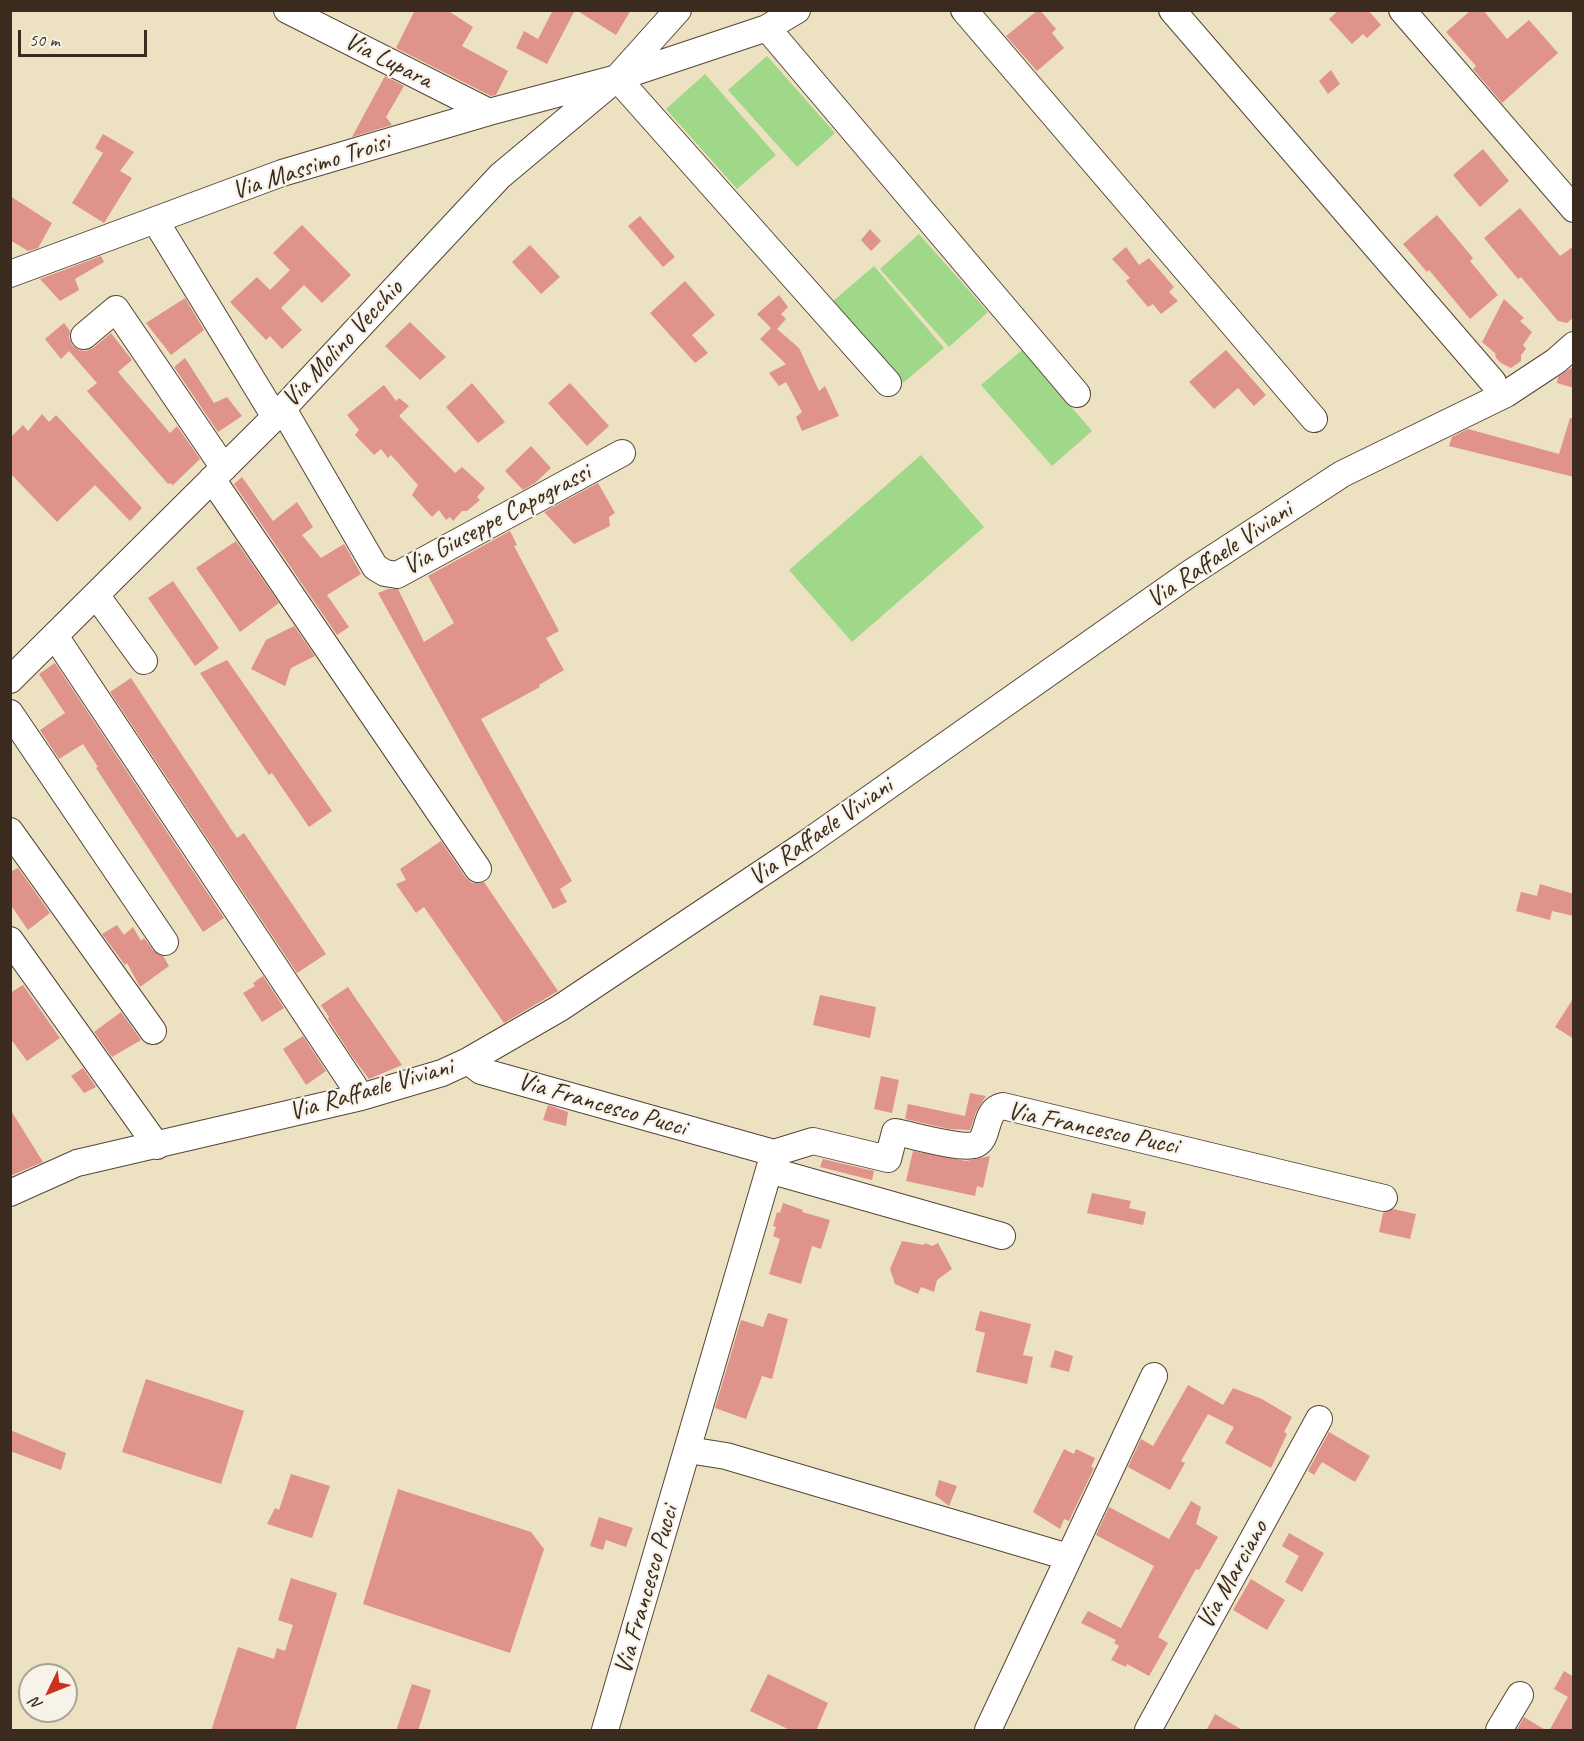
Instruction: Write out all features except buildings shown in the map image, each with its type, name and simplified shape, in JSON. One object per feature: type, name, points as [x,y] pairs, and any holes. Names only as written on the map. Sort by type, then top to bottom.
[{"type":"street","name":"Via Lupara","points":[[286,10],[489,112]]},
{"type":"street","name":"Via Molino Vecchio","points":[[10,680],[279,413],[500,176],[617,78],[678,10]]},
{"type":"street","name":"Via Massimo Troisi","points":[[10,274],[282,173],[489,112],[617,78],[767,28],[797,10]]},
{"type":"street","points":[[964,10],[1314,419]]},
{"type":"street","points":[[1172,10],[1493,382]]},
{"type":"street","points":[[1402,10],[1574,209]]},
{"type":"street","points":[[767,28],[1077,394]]},
{"type":"street","points":[[617,78],[888,383]]},
{"type":"street","name":"Via Giuseppe Capograssi","points":[[161,230],[375,567],[385,573],[396,575],[622,453]]},
{"type":"street","points":[[84,336],[116,309],[218,474],[478,869]]},
{"type":"street","name":"Via Raffaele Viviani","points":[[10,1193],[77,1163],[361,1097],[442,1073],[468,1061],[560,1008],[749,881],[1189,574],[1333,480],[1506,394],[1556,361],[1574,345]]},
{"type":"street","points":[[96,595],[144,661]]},
{"type":"street","points":[[55,636],[354,1086]]},
{"type":"street","points":[[10,713],[165,942]]},
{"type":"street","points":[[10,831],[153,1031]]},
{"type":"street","points":[[10,940],[158,1146]]},
{"type":"street","name":"Via Francesco Pucci","points":[[468,1061],[481,1071],[1002,1236]]},
{"type":"street","name":"Via Francesco Pucci","points":[[605,1731],[771,1162],[813,1141],[888,1159],[895,1132],[957,1144],[975,1145],[981,1141],[990,1115],[997,1107],[1003,1106],[1384,1198]]},
{"type":"street","points":[[988,1731],[1154,1376]]},
{"type":"street","name":"Via Marciano","points":[[1148,1731],[1319,1419]]},
{"type":"street","points":[[688,1450],[726,1456],[1068,1557]]},
{"type":"street","points":[[1499,1731],[1520,1695]]},
{"type":"green space","points":[[767,56],[835,133],[797,167],[728,90]]},
{"type":"green space","points":[[705,74],[776,155],[737,189],[666,109]]},
{"type":"green space","points":[[919,234],[988,312],[949,347],[880,269]]},
{"type":"green space","points":[[874,266],[944,348],[903,383],[832,302]]},
{"type":"green space","points":[[1022,350],[1092,431],[1052,466],[981,385]]},
{"type":"green space","points":[[921,455],[984,527],[852,642],[789,570]]}]
